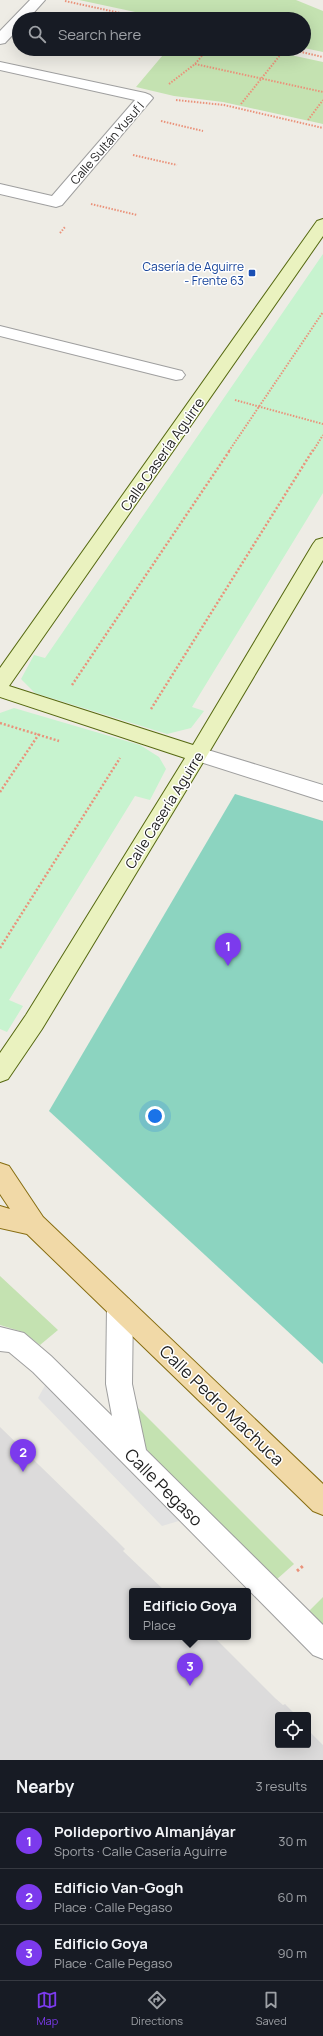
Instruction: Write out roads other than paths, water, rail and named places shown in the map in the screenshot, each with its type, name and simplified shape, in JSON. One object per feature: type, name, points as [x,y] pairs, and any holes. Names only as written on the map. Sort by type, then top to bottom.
[{"type":"main road","name":"Calle Casería Aguirre","points":[[0,684],[323,224]]},
{"type":"main road","name":"Calle Casería Aguirre","points":[[0,1072],[34,1022],[198,754],[323,544]]},
{"type":"main road","points":[[0,690],[198,754]]},
{"type":"main road","name":"Calle Pedro Machuca","points":[[0,1173],[34,1225],[323,1502]]},
{"type":"main road","points":[[0,1217],[34,1225]]},
{"type":"street","points":[[27,12],[38,0]]},
{"type":"street","points":[[0,40],[12,28]]},
{"type":"street","name":"Calle Sultán Yusuf I","points":[[0,66],[145,98],[56,202],[0,189]]},
{"type":"street","points":[[0,331],[176,375]]},
{"type":"street","points":[[198,754],[323,793]]},
{"type":"street","points":[[120,1308],[119,1384],[134,1456]]},
{"type":"street","name":"Calle Pegaso","points":[[0,1338],[15,1341],[42,1364],[323,1645]]},
{"type":"place","name":"Casería de Aguirre - Frente 63","points":[[252,273]]},
{"type":"place","name":"Polideportivo Almanjáyar","points":[[228,966]]},
{"type":"place","name":"Edificio Van-Gogh","points":[[23,1472]]},
{"type":"place","name":"Edificio Goya","points":[[190,1686]]}]
